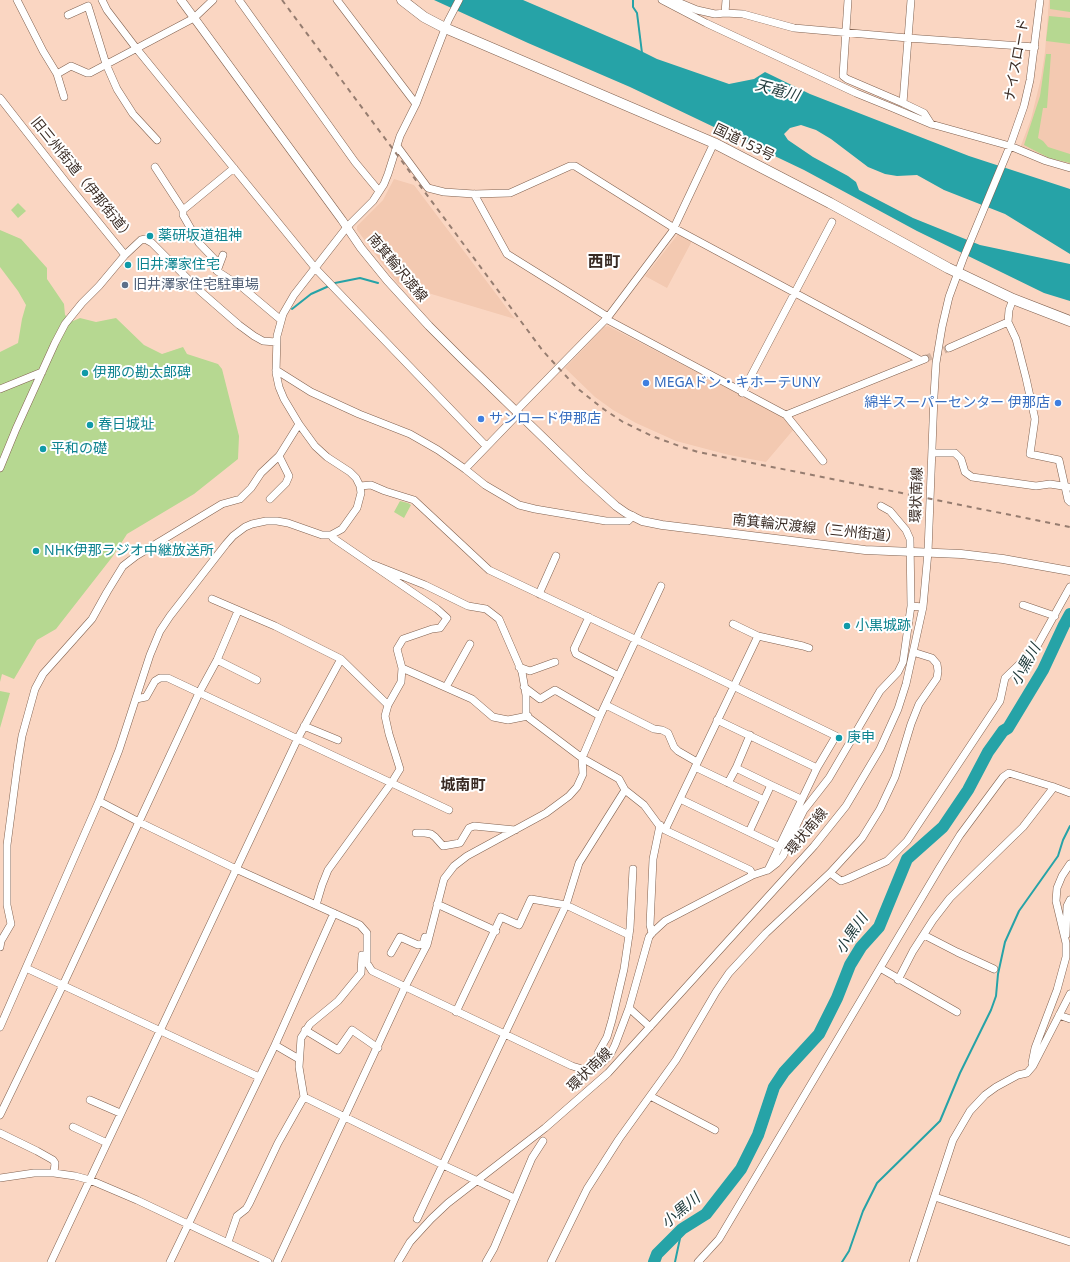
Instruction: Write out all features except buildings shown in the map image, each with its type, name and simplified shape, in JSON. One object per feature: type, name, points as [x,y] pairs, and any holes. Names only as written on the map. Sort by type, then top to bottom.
[{"type":"highway","name":"国道153号","points":[[402,0],[424,17],[446,25],[714,143],[830,203],[958,273],[1013,299],[1070,321]]},
{"type":"main road","name":"南箕輪沢渡線","points":[[181,0],[369,259],[400,296],[429,326],[616,506],[633,516]]},
{"type":"main road","name":"南箕輪沢渡線（三州街道）","points":[[633,516],[642,521],[662,525],[865,550],[961,554],[1003,559],[1070,571]]},
{"type":"street","points":[[17,0],[36,39],[57,74],[64,98]]},
{"type":"street","points":[[102,0],[107,10],[136,48],[316,269],[486,446]]},
{"type":"street","points":[[57,74],[71,66],[86,73],[90,73],[194,18],[212,0]]},
{"type":"street","points":[[238,0],[355,162],[379,191]]},
{"type":"street","points":[[338,0],[416,104]]},
{"type":"street","points":[[0,1027],[99,801],[119,750],[150,655],[160,631],[209,564],[233,536],[252,524],[266,521],[288,523],[322,535],[331,535],[342,529],[358,508],[360,500],[360,486],[356,478],[350,472],[321,452],[299,424],[284,399],[279,387],[276,370],[276,342],[281,320],[288,304],[347,227],[373,201],[379,191],[388,174],[397,146],[416,104],[446,25],[458,0]]},
{"type":"street","points":[[662,0],[712,26],[856,93],[931,124],[1070,168]]},
{"type":"street","points":[[673,0],[697,10],[715,14],[743,14],[794,28],[1035,47]]},
{"type":"street","points":[[725,13],[726,0]]},
{"type":"street","points":[[848,0],[843,76],[924,113],[931,124]]},
{"type":"street","points":[[903,103],[911,0]]},
{"type":"street","name":"ナイスロード","points":[[958,273],[1009,148],[1024,106],[1035,47],[1040,0]]},
{"type":"street","points":[[68,14],[87,3],[106,64],[116,89],[133,114],[157,140]]},
{"type":"street","name":"旧三州街道（伊那街道）","points":[[0,98],[126,255],[141,240],[149,240],[200,291],[231,319],[263,341],[276,342]]},
{"type":"street","points":[[465,469],[607,318],[674,228],[714,143]]},
{"type":"street","points":[[397,146],[428,188],[444,192],[474,194],[510,193],[570,166],[575,166],[674,228],[922,360],[786,415]]},
{"type":"street","points":[[155,167],[183,210],[183,215],[199,243],[219,264]]},
{"type":"street","points":[[183,210],[234,168]]},
{"type":"street","points":[[474,194],[507,254],[607,318],[786,415],[822,461]]},
{"type":"street","points":[[742,392],[832,222]]},
{"type":"street","points":[[0,468],[16,429],[65,324],[126,255]]},
{"type":"street","points":[[223,255],[217,271],[243,288],[281,320]]},
{"type":"street","name":"環状南線","points":[[398,1262],[410,1242],[431,1219],[476,1180],[545,1128],[608,1074],[814,846],[846,806],[880,749],[890,728],[906,684],[923,607],[928,552],[934,389],[938,346],[946,308],[958,273]]},
{"type":"street","points":[[1013,299],[1008,322],[1016,339],[1035,419],[1030,454],[1059,460],[1068,486],[1068,500],[1070,502]]},
{"type":"street","points":[[949,348],[1008,322]]},
{"type":"street","points":[[276,370],[311,392],[359,414],[410,434],[438,450],[485,485],[519,505],[534,510],[606,521],[628,521],[633,516]]},
{"type":"street","points":[[0,389],[42,372]]},
{"type":"street","points":[[0,947],[1,941],[10,924],[7,905],[7,845],[18,761],[22,736],[33,696],[43,674],[92,619],[107,592],[129,560],[222,504],[240,499],[251,488],[261,473],[279,456],[299,424]]},
{"type":"street","points":[[932,452],[955,453],[961,459],[965,472],[972,477],[1036,486],[1050,484],[1068,486]]},
{"type":"street","points":[[270,499],[286,483],[289,476],[279,456]]},
{"type":"street","points":[[360,486],[371,485],[414,500],[489,570],[836,736],[801,799],[768,870]]},
{"type":"street","points":[[99,801],[236,869],[360,925],[367,933],[367,963],[372,972],[580,1069],[589,1071],[602,1063],[610,1055],[615,1045],[629,1008],[649,937],[652,933],[665,921],[754,875],[768,870],[777,863],[783,856],[804,810],[829,778],[880,691],[898,672],[903,662],[911,606],[910,539],[906,530],[890,511],[881,506]]},
{"type":"street","points":[[316,905],[328,870],[400,769],[385,716],[388,705],[401,682],[402,668],[397,649],[403,639],[432,629],[440,628],[447,618],[437,609],[333,538],[331,535]]},
{"type":"street","points":[[539,594],[556,556]]},
{"type":"street","points":[[372,564],[425,585],[468,606],[486,610],[499,619],[522,672],[526,695],[526,714],[582,758],[619,779],[625,790],[644,805],[662,827],[750,870],[754,875]]},
{"type":"street","points":[[277,1262],[346,1117],[405,987],[427,945],[444,879],[454,866],[467,856],[546,813],[569,796],[577,787],[583,774],[582,758],[661,586]]},
{"type":"street","points":[[830,874],[841,881],[847,879],[887,861],[907,841],[1000,701],[1004,678],[1036,648],[1070,586]]},
{"type":"street","points":[[212,599],[238,612],[275,626],[341,659],[388,705]]},
{"type":"street","points":[[1023,605],[1054,616]]},
{"type":"street","points":[[911,606],[923,607]]},
{"type":"street","points":[[0,1116],[63,985],[199,693],[217,660],[238,612]]},
{"type":"street","points":[[589,617],[574,649],[576,654],[619,676]]},
{"type":"street","points":[[733,624],[758,636],[809,648]]},
{"type":"street","points":[[652,933],[650,925],[653,859],[662,827],[680,798],[758,636]]},
{"type":"street","points":[[446,687],[470,644]]},
{"type":"street","points":[[552,1262],[588,1189],[620,1138],[676,1060],[716,992],[729,973],[766,933],[830,874],[862,838],[880,809],[895,776],[911,724],[919,704],[937,678],[937,664],[932,658],[913,652]]},
{"type":"street","points":[[51,1262],[298,738],[341,659]]},
{"type":"street","points":[[217,660],[257,680]]},
{"type":"street","points":[[519,667],[530,671],[555,662]]},
{"type":"street","points":[[402,668],[472,699],[493,717],[508,720],[528,716]]},
{"type":"street","points":[[136,699],[146,697],[155,681],[160,678],[168,678],[449,810]]},
{"type":"street","points":[[524,687],[540,699],[555,690],[600,716]]},
{"type":"street","points":[[606,705],[654,729],[662,730],[668,733],[674,747],[696,764],[728,783],[764,800]]},
{"type":"street","points":[[717,720],[817,768]]},
{"type":"street","points":[[304,726],[338,740]]},
{"type":"street","points":[[728,783],[750,735]]},
{"type":"street","points":[[736,768],[801,799]]},
{"type":"street","points":[[698,1262],[719,1240],[960,835],[1003,777],[1009,773],[1070,793]]},
{"type":"street","points":[[749,832],[771,785]]},
{"type":"street","points":[[898,980],[913,951],[950,898],[1023,827],[1054,787]]},
{"type":"street","points":[[417,1219],[566,904],[579,863],[625,790]]},
{"type":"street","points":[[680,798],[778,846]]},
{"type":"street","points":[[416,833],[431,834],[435,836],[443,846],[460,843],[469,828],[474,826],[515,830]]},
{"type":"street","points":[[1066,941],[1056,901],[1057,888],[1062,876],[1070,864]]},
{"type":"street","points":[[602,1063],[598,1053],[605,1041],[612,1020],[624,969],[629,935],[633,869]]},
{"type":"street","points":[[456,1012],[502,917],[519,925],[531,899],[566,904],[629,935]]},
{"type":"street","points":[[1031,1068],[1035,1048],[1057,990],[1066,957],[1068,906],[1070,900]]},
{"type":"street","points":[[437,904],[496,931]]},
{"type":"street","points":[[170,1262],[258,1077],[275,1045],[334,913]]},
{"type":"street","points":[[391,953],[400,937],[418,945],[423,944],[431,915],[434,915]]},
{"type":"street","points":[[924,935],[994,969]]},
{"type":"street","points":[[228,1242],[236,1216],[246,1209],[249,1204],[278,1143],[304,1097],[299,1059],[301,1038],[310,1024],[338,1001],[361,973],[363,949],[367,945]]},
{"type":"street","points":[[26,968],[258,1077]]},
{"type":"street","points":[[880,968],[898,980],[957,1012]]},
{"type":"street","points":[[913,1262],[953,1140],[970,1111],[985,1095],[1018,1075],[1027,1073],[1033,1066],[1070,994]]},
{"type":"street","points":[[629,1008],[650,1027]]},
{"type":"street","points":[[1060,1015],[1070,1019]]},
{"type":"street","points":[[305,1030],[338,1050],[352,1030],[378,1048]]},
{"type":"street","points":[[275,1045],[299,1059]]},
{"type":"street","points":[[650,1096],[715,1130]]},
{"type":"street","points":[[304,1097],[514,1198]]},
{"type":"street","points":[[90,1100],[120,1114]]},
{"type":"street","points":[[73,1127],[107,1143]]},
{"type":"street","points":[[0,1133],[53,1160],[54,1173]]},
{"type":"street","points":[[486,1262],[494,1248],[532,1158],[543,1141]]},
{"type":"street","points":[[0,1178],[34,1173],[54,1173],[90,1180],[137,1200],[268,1262]]},
{"type":"street","points":[[935,1197],[1070,1242]]},
{"type":"shaded area","points":[[1049,0],[1070,0],[1070,165],[1047,159],[1020,148],[1031,119],[1041,78],[1045,52]]},
{"type":"shaded area","points":[[394,179],[414,185],[515,319],[398,284],[357,230],[357,226],[383,200]]},
{"type":"shaded area","points":[[679,233],[692,241],[667,288],[645,276]]},
{"type":"shaded area","points":[[608,326],[785,418],[794,429],[766,462],[729,455],[676,441],[636,423],[613,410],[595,397],[565,368],[604,327]]},
{"type":"green space","points":[[1050,0],[1070,0],[1070,12],[1050,9]]},
{"type":"green space","points":[[1049,16],[1070,18],[1070,44],[1046,41]]},
{"type":"green space","points":[[1046,54],[1051,54],[1047,108],[1043,108],[1038,138],[1048,147],[1070,154],[1070,163],[1049,158],[1024,145],[1040,96]]},
{"type":"green space","points":[[18,203],[26,211],[18,218],[11,210]]},
{"type":"green space","points":[[0,230],[21,239],[47,268],[47,279],[64,304],[65,315],[73,321],[80,318],[96,322],[116,318],[144,345],[162,354],[183,347],[187,354],[218,364],[222,369],[239,436],[238,459],[194,494],[127,534],[113,556],[56,629],[37,640],[14,679],[2,674],[0,682],[0,352],[18,343],[26,305],[18,291],[0,267]]},
{"type":"green space","points":[[400,501],[411,505],[404,518],[394,512]]},
{"type":"green space","points":[[0,691],[10,693],[0,728]]},
{"type":"water","name":"天竜川","points":[[434,0],[523,0],[635,48],[657,59],[729,84],[754,79],[765,72],[810,94],[969,156],[1070,189],[1070,254],[1005,214],[944,190],[917,175],[897,176],[885,174],[868,167],[831,139],[816,130],[801,125],[790,128],[784,134],[788,140],[813,157],[848,176],[856,182],[859,190],[913,218],[980,245],[1070,264],[1070,301],[1044,293],[917,231],[804,170],[630,87]]},
{"type":"waterway","points":[[633,0],[633,7],[637,13],[642,53]]},
{"type":"waterway","points":[[335,283],[360,278],[378,283]]},
{"type":"waterway","points":[[292,309],[311,294],[329,286]]},
{"type":"waterway","name":"小黒川","points":[[654,1262],[657,1254],[682,1229],[706,1214],[741,1169],[758,1135],[774,1087],[784,1072],[819,1034],[837,998],[850,965],[861,947],[879,927],[907,859],[943,827],[968,790],[988,752],[1003,731],[1008,728],[1043,670],[1070,614]]},
{"type":"waterway","points":[[842,1262],[849,1251],[863,1211],[877,1183],[940,1121],[960,1073],[991,1010],[996,996],[998,974],[1005,942],[1019,911],[1058,856],[1063,840],[1070,826]]},
{"type":"waterway","points":[[675,1262],[682,1229]]},
{"type":"tunnel","points":[[925,359],[949,348]]},
{"type":"railway","points":[[282,0],[543,351],[577,388],[602,408],[623,422],[652,436],[698,452],[1070,527]]},
{"type":"place","name":"薬研坂道祖神","points":[[150,236]]},
{"type":"place","name":"旧井澤家住宅","points":[[128,265]]},
{"type":"place","name":"旧井澤家住宅駐車場","points":[[125,285]]},
{"type":"place","name":"伊那の勘太郎碑","points":[[85,373]]},
{"type":"place","name":"MEGAドン・キホーテUNY","points":[[646,383]]},
{"type":"place","name":"綿半スーパーセンター 伊那店","points":[[1058,403]]},
{"type":"place","name":"サンロード伊那店","points":[[481,419]]},
{"type":"place","name":"春日城址","points":[[90,425]]},
{"type":"place","name":"平和の礎","points":[[43,449]]},
{"type":"place","name":"NHK伊那ラジオ中継放送所","points":[[36,551]]},
{"type":"place","name":"小黒城跡","points":[[847,626]]},
{"type":"place","name":"庚申","points":[[839,738]]},
{"type":"district","name":"西町","points":[[604,262]]},
{"type":"district","name":"城南町","points":[[463,786]]}]
